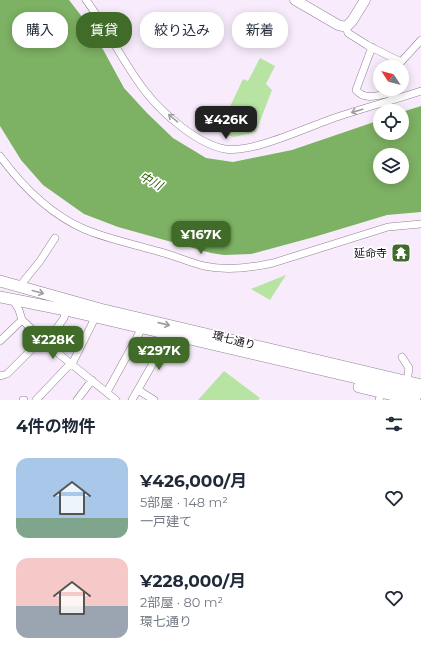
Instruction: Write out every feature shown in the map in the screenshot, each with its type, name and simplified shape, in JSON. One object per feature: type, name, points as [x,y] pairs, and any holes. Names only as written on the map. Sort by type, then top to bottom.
[{"type":"main road","points":[[295,0],[338,26],[346,27],[352,21],[365,0]]},
{"type":"main road","name":"環七通り","points":[[0,282],[421,394]]},
{"type":"main road","name":"環七通り","points":[[0,297],[66,310],[167,334],[218,341]]},
{"type":"main road","points":[[218,341],[251,338],[421,378]]},
{"type":"main road","points":[[218,341],[234,354],[254,360],[381,396],[415,400]]},
{"type":"main road","name":"環七通り","points":[[285,357],[421,385]]},
{"type":"street","points":[[86,0],[103,24],[131,71],[151,98],[181,126],[215,147],[232,150],[246,148],[421,90]]},
{"type":"street","points":[[346,27],[348,33],[401,62],[421,40]]},
{"type":"street","points":[[372,47],[356,90],[360,94],[369,97],[391,93],[393,100]]},
{"type":"street","points":[[0,156],[14,175],[34,196],[55,212],[83,229],[215,268],[243,269],[273,263],[388,228],[421,224]]},
{"type":"street","points":[[19,287],[55,238]]},
{"type":"street","points":[[13,300],[19,310],[22,320],[116,400]]},
{"type":"street","points":[[0,376],[7,374],[45,340],[64,318],[66,310]]},
{"type":"street","points":[[36,400],[72,364],[95,318]]},
{"type":"street","points":[[0,341],[22,320]]},
{"type":"street","points":[[107,392],[142,328]]},
{"type":"street","points":[[132,400],[164,344],[167,334]]},
{"type":"street","points":[[402,357],[409,368],[408,375]]},
{"type":"street","points":[[77,400],[92,380]]},
{"type":"street","points":[[138,390],[154,400]]},
{"type":"shaded area","points":[[260,58],[275,66],[266,84],[272,90],[256,132],[234,137],[218,132],[243,79],[248,81]]},
{"type":"shaded area","points":[[286,275],[270,300],[251,289]]},
{"type":"shaded area","points":[[224,371],[260,398],[258,400],[198,400]]},
{"type":"water","name":"中川","points":[[0,0],[69,0],[78,12],[76,12],[76,48],[102,48],[124,88],[147,113],[173,138],[206,158],[233,162],[292,150],[373,122],[373,140],[409,140],[409,110],[421,106],[421,212],[387,215],[251,254],[224,255],[211,253],[118,227],[84,214],[43,185],[21,160],[0,126]]},
{"type":"place","name":"延命寺","points":[[401,253]]}]
